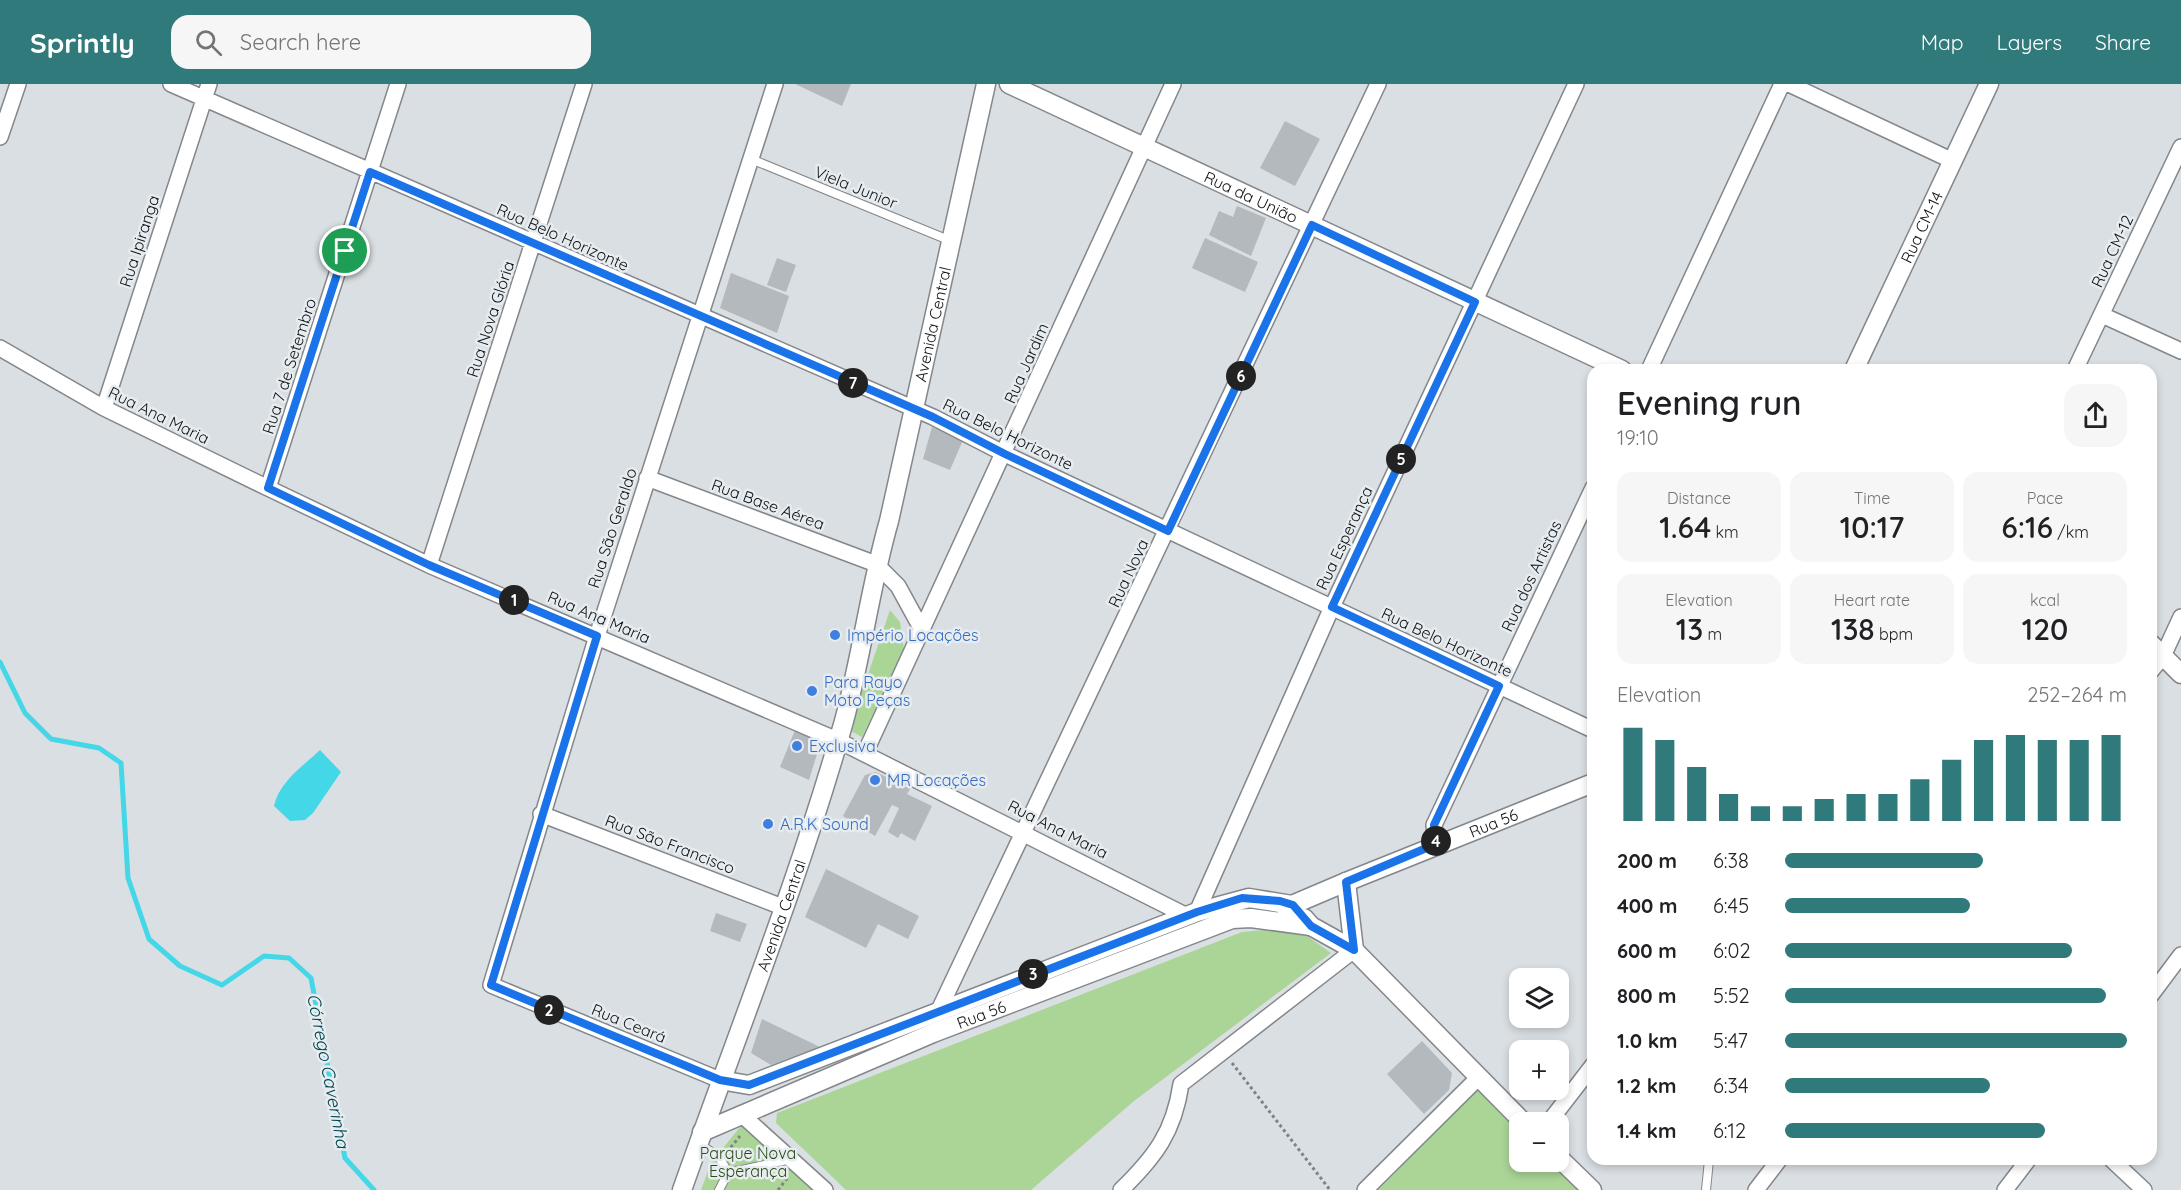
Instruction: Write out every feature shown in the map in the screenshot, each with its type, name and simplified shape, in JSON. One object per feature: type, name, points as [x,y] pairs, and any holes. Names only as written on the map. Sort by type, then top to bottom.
[{"type":"street","points":[[0,137],[18,84]]},
{"type":"street","name":"Rua Belo Horizonte","points":[[171,84],[206,91],[370,172],[913,409],[1587,727]]},
{"type":"street","name":"Rua 7 de Setembro","points":[[268,488],[398,84]]},
{"type":"street","name":"Rua Nova Glória","points":[[429,565],[585,84]]},
{"type":"street","name":"Rua São Geraldo","points":[[491,985],[541,814],[597,636],[775,84]]},
{"type":"street","name":"Avenida Central","points":[[682,1190],[720,1080],[785,908],[844,720],[876,564],[889,521],[986,84]]},
{"type":"street","name":"Rua da União","points":[[1009,84],[1609,364]]},
{"type":"street","name":"Rua Jardim","points":[[865,753],[921,628],[1005,454],[1173,84]]},
{"type":"street","name":"Rua Nova","points":[[939,1010],[1378,84]]},
{"type":"street","name":"Rua Esperança","points":[[1192,914],[1332,607],[1576,84]]},
{"type":"street","points":[[1652,364],[1782,84]]},
{"type":"street","points":[[1789,84],[1953,161]]},
{"type":"street","name":"Rua CM-14","points":[[1857,364],[1989,84]]},
{"type":"street","name":"Rua Ipiranga","points":[[104,408],[206,91]]},
{"type":"street","name":"Rua CM-12","points":[[2078,364],[2181,147]]},
{"type":"street","points":[[2102,315],[2181,351]]},
{"type":"street","name":"Rua Ana Maria","points":[[0,348],[104,408],[429,565],[837,740],[1192,914]]},
{"type":"street","name":"Rua Base Aérea","points":[[647,478],[876,564]]},
{"type":"street","name":"Rua dos Artistas","points":[[1436,844],[1434,825],[1587,501]]},
{"type":"street","points":[[876,564],[898,586],[921,628]]},
{"type":"street","points":[[2181,617],[2157,650],[2181,674]]},
{"type":"street","name":"Rua 56","points":[[720,1080],[749,1085],[1192,914],[1249,898],[1293,905],[1436,844],[1587,785]]},
{"type":"street","name":"Rua São Francisco","points":[[541,814],[785,908]]},
{"type":"street","points":[[1346,882],[1354,950]]},
{"type":"street","points":[[1283,921],[1293,905],[1311,926],[1354,950],[1513,1112]]},
{"type":"street","name":"Rua 56","points":[[700,1138],[741,1114],[933,1033],[1232,919],[1251,918],[1311,926]]},
{"type":"street","points":[[1121,1190],[1144,1168],[1165,1139],[1177,1112],[1181,1084],[1354,950]]},
{"type":"street","points":[[2157,988],[2181,956]]},
{"type":"street","name":"Rua Ceará","points":[[491,985],[720,1080]]},
{"type":"street","points":[[1557,1112],[1587,1073]]},
{"type":"street","points":[[1365,1190],[1478,1078]]},
{"type":"street","points":[[741,1114],[825,1190]]},
{"type":"street","points":[[1756,1190],[1775,1165]]},
{"type":"street","points":[[2005,1190],[2024,1165]]},
{"type":"street","points":[[2117,1165],[2144,1190]]},
{"type":"street","points":[[1569,1168],[1592,1190]]},
{"type":"lane","name":"Viela Junior","points":[[751,159],[951,241]]},
{"type":"lane","points":[[700,1138],[722,1160],[728,1173]]},
{"type":"lane","points":[[719,1190],[728,1173],[791,1159]]},
{"type":"lane","points":[[1706,1190],[1708,1165]]},
{"type":"path","points":[[1222,1050],[1330,1190]]},
{"type":"green space","points":[[890,610],[900,622],[904,649],[862,737],[849,730]]},
{"type":"green space","points":[[1275,929],[1307,936],[1331,953],[1134,1101],[1031,1190],[846,1190],[776,1123],[777,1113],[1242,932]]},
{"type":"green space","points":[[1481,1087],[1509,1115],[1509,1172],[1567,1172],[1585,1190],[1378,1190]]},
{"type":"green space","name":"Parque Nova Esperança","points":[[744,1122],[819,1190],[701,1190],[711,1163]]},
{"type":"water","points":[[320,750],[341,772],[313,813],[305,820],[290,821],[274,806],[277,797],[292,775]]},
{"type":"building","points":[[795,84],[851,84],[842,106]]},
{"type":"building","points":[[1285,121],[1320,139],[1295,186],[1260,168]]},
{"type":"building","points":[[1237,206],[1266,218],[1251,256],[1209,235],[1219,211],[1233,217]]},
{"type":"building","points":[[1205,238],[1258,262],[1245,292],[1192,268]]},
{"type":"building","points":[[777,258],[796,265],[786,292],[767,285]]},
{"type":"building","points":[[731,273],[789,296],[777,333],[720,308]]},
{"type":"building","points":[[932,427],[963,440],[950,470],[923,459]]},
{"type":"building","points":[[795,730],[821,741],[809,780],[780,767]]},
{"type":"building","points":[[876,772],[910,789],[907,794],[932,806],[915,841],[901,833],[898,838],[888,832],[899,808],[892,805],[875,836],[843,816],[865,775]]},
{"type":"building","points":[[826,869],[919,916],[908,939],[878,924],[866,948],[805,917]]},
{"type":"building","points":[[716,913],[747,924],[740,942],[710,931]]},
{"type":"building","points":[[762,1019],[820,1047],[771,1065],[751,1053]]},
{"type":"building","points":[[1422,1041],[1452,1073],[1449,1090],[1424,1114],[1387,1074]]},
{"type":"waterway","name":"Córrego Caverinha","points":[[0,662],[25,713],[51,739],[99,748],[121,763],[128,878],[149,939],[180,966],[222,985],[264,956],[289,958],[311,978],[345,1158],[374,1190]]},
{"type":"place","name":"Império Locações","points":[[835,635]]},
{"type":"place","name":"Para Rayo Moto Peças","points":[[812,691]]},
{"type":"place","name":"Exclusiva","points":[[797,746]]},
{"type":"place","name":"MR Locações","points":[[875,780]]},
{"type":"place","name":"A.R.K Sound","points":[[768,824]]},
{"type":"route","points":[[370,172],[933,417],[1005,454],[1168,531],[1312,225],[1475,302],[1332,607],[1499,686],[1434,825],[1436,844],[1346,882],[1354,950],[1311,926],[1293,905],[1280,901],[1242,898],[1197,912],[749,1085],[720,1080],[491,985],[541,814],[597,636],[429,565],[268,488],[345,251],[370,172]]}]
